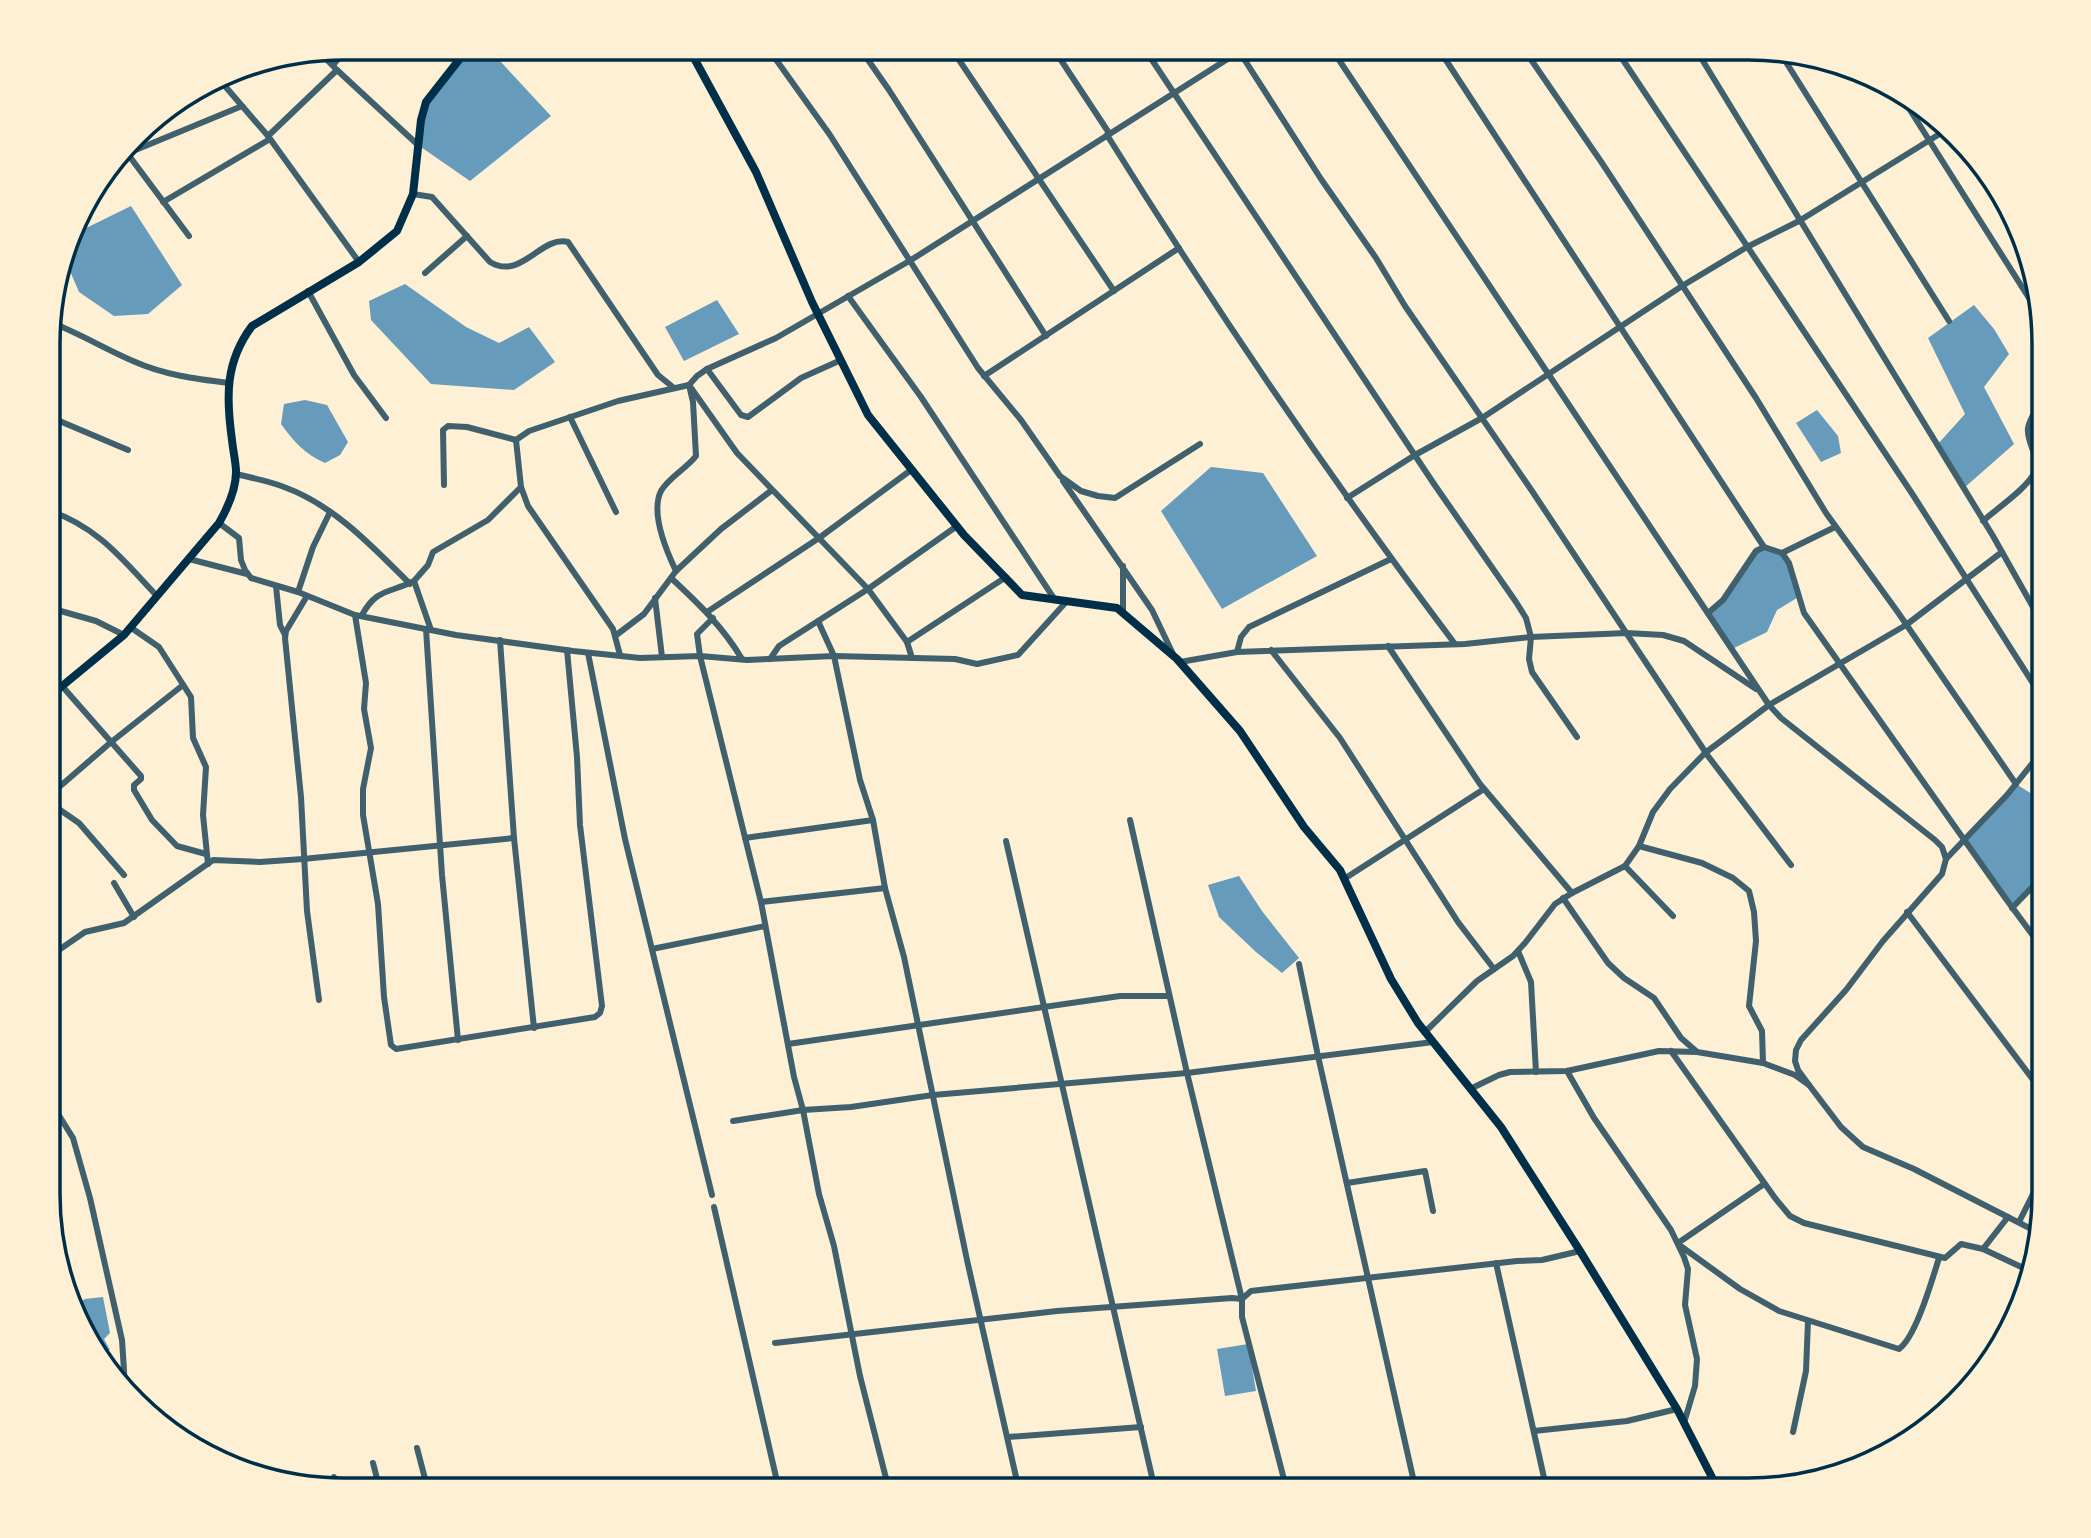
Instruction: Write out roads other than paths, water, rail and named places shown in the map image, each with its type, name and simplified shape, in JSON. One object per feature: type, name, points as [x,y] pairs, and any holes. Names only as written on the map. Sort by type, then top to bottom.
[{"type":"main road","points":[[62,686],[124,635],[219,523],[226,511],[236,474],[229,383],[239,343],[252,326],[359,262],[397,230],[413,194],[421,120],[426,102],[459,60]]},
{"type":"main road","points":[[695,60],[756,172],[818,313],[868,415],[957,526],[1022,595],[1117,608],[1177,659],[1240,732],[1304,827],[1339,870],[1391,979],[1425,1032],[1501,1126],[1677,1409],[1712,1478]]},
{"type":"street","points":[[327,60],[418,145]]},
{"type":"street","points":[[163,202],[269,137],[340,60]]},
{"type":"street","points":[[775,60],[830,135],[984,376],[1021,420],[1123,566],[1159,622],[1177,659],[1237,652],[1455,644],[1531,637],[1627,633],[1663,635],[1684,641],[1761,693]]},
{"type":"street","points":[[868,60],[1046,336]]},
{"type":"street","points":[[960,60],[1114,291]]},
{"type":"street","points":[[1061,60],[1274,394],[1455,644]]},
{"type":"street","points":[[1152,60],[1516,602],[1526,618],[1531,637],[1529,659],[1532,672],[1577,737]]},
{"type":"street","points":[[516,440],[528,431],[618,401],[689,385],[707,369],[776,338],[911,260],[1224,60]]},
{"type":"street","points":[[1247,60],[1321,179],[1376,257],[1405,306],[1627,633],[1705,753],[1791,865]]},
{"type":"street","points":[[1339,60],[1769,705],[1781,718],[1935,840],[1946,859]]},
{"type":"street","points":[[1446,60],[1764,547],[1782,553],[1789,563],[1804,613],[2032,934]]},
{"type":"street","points":[[1531,60],[1682,286],[1835,527],[2016,784]]},
{"type":"street","points":[[1623,60],[1905,483],[2032,682]]},
{"type":"street","points":[[1702,60],[2032,605]]},
{"type":"street","points":[[1786,62],[1949,321]]},
{"type":"street","points":[[225,86],[269,137],[359,262]]},
{"type":"street","points":[[138,148],[242,106]]},
{"type":"street","points":[[1910,111],[2027,295]]},
{"type":"street","points":[[1347,498],[1415,455],[1482,418],[1682,286],[1747,247],[1799,221],[1939,134]]},
{"type":"street","points":[[129,157],[189,236]]},
{"type":"street","points":[[413,194],[432,197],[490,261],[503,267],[518,264],[557,242],[568,242],[649,364],[674,388]]},
{"type":"street","points":[[425,273],[467,236]]},
{"type":"street","points":[[984,376],[1179,248]]},
{"type":"street","points":[[308,291],[354,375],[386,418]]},
{"type":"street","points":[[848,296],[921,397],[1055,600]]},
{"type":"street","points":[[60,326],[135,362],[186,378],[229,383]]},
{"type":"street","points":[[707,369],[741,415],[748,417],[801,378],[841,360]]},
{"type":"street","points":[[689,385],[737,453],[868,589],[907,642],[912,658]]},
{"type":"street","points":[[676,571],[657,516],[662,490],[696,456],[693,402],[689,385]]},
{"type":"street","points":[[570,417],[616,512]]},
{"type":"street","points":[[60,420],[128,450]]},
{"type":"street","points":[[2032,420],[2028,428],[2032,446]]},
{"type":"street","points":[[444,485],[443,430],[447,425],[467,426],[516,440]]},
{"type":"street","points":[[516,440],[521,487],[528,506],[613,629],[620,656]]},
{"type":"street","points":[[1059,476],[1081,491],[1115,498],[1200,444]]},
{"type":"street","points":[[708,612],[819,538],[911,470]]},
{"type":"street","points":[[236,474],[284,486],[308,498],[330,512],[412,582],[428,630],[440,846],[458,1040]]},
{"type":"street","points":[[1983,521],[2032,475]]},
{"type":"street","points":[[521,487],[488,520],[433,552],[428,565],[412,582],[376,596],[359,615],[366,683],[364,709],[371,748],[363,789],[363,815],[378,904],[384,997],[391,1045],[396,1049],[534,1028],[595,1017],[600,1013],[602,1006],[580,825],[567,650]]},
{"type":"street","points":[[615,636],[644,614],[676,571],[721,529],[772,490]]},
{"type":"street","points":[[298,593],[313,547],[330,512]]},
{"type":"street","points":[[60,515],[97,534],[157,596]]},
{"type":"street","points":[[219,523],[239,538],[241,560],[247,574]]},
{"type":"street","points":[[770,659],[779,646],[868,589],[957,526]]},
{"type":"street","points":[[1782,553],[1835,527]]},
{"type":"street","points":[[1708,613],[1723,600],[1756,551],[1764,547]]},
{"type":"street","points":[[1425,1032],[1466,991],[1518,951],[1544,916],[1563,898],[1625,866],[1639,846],[1653,812],[1670,789],[1705,753],[1769,705],[1906,625],[2002,552]]},
{"type":"street","points":[[189,559],[247,574],[359,615],[428,630],[620,656],[742,659],[834,656],[955,659],[977,664],[1018,656],[1067,601]]},
{"type":"street","points":[[1237,652],[1241,637],[1249,627],[1391,559]]},
{"type":"street","points":[[1123,566],[1123,613]]},
{"type":"street","points":[[907,642],[1006,577]]},
{"type":"street","points":[[671,578],[708,612],[729,636],[742,659]]},
{"type":"street","points":[[276,586],[280,625],[285,636],[301,797],[303,859],[319,1000]]},
{"type":"street","points":[[285,636],[307,596]]},
{"type":"street","points":[[656,598],[662,657]]},
{"type":"street","points":[[60,611],[96,621],[124,635]]},
{"type":"street","points":[[713,618],[697,634],[700,656],[761,902],[819,1194],[834,1246],[886,1478]]},
{"type":"street","points":[[818,621],[834,656],[860,780],[873,820],[885,888],[904,957],[1017,1478]]},
{"type":"street","points":[[130,627],[159,647],[191,697],[193,738],[206,767],[203,815],[208,864]]},
{"type":"street","points":[[500,640],[514,838],[534,1028]]},
{"type":"street","points":[[1388,646],[1484,789],[1572,893]]},
{"type":"street","points":[[1271,650],[1340,738],[1458,922],[1494,969]]},
{"type":"street","points":[[588,653],[625,839],[712,1195]]},
{"type":"street","points":[[60,786],[183,685]]},
{"type":"street","points":[[62,686],[141,776],[134,785],[134,790],[152,820],[177,846],[206,853]]},
{"type":"street","points":[[2029,1228],[1914,1169],[1863,1147],[1841,1127],[1798,1070],[1795,1060],[1801,1040],[1942,874],[1946,859],[2032,764]]},
{"type":"street","points":[[1344,879],[1484,789]]},
{"type":"street","points":[[60,810],[79,823],[124,875]]},
{"type":"street","points":[[745,838],[873,820]]},
{"type":"street","points":[[1130,820],[1186,1073],[1242,1299],[1242,1317],[1284,1478]]},
{"type":"street","points":[[60,949],[85,932],[115,926],[134,917],[213,860],[260,862],[303,859],[514,838]]},
{"type":"street","points":[[1006,841],[1152,1478]]},
{"type":"street","points":[[1639,846],[1703,863],[1733,878],[1749,891],[1754,912],[1756,948],[1749,1006],[1762,1031],[1763,1063]]},
{"type":"street","points":[[1625,866],[1673,916]]},
{"type":"street","points":[[114,883],[134,917]]},
{"type":"street","points":[[2012,908],[2032,887]]},
{"type":"street","points":[[761,902],[885,888]]},
{"type":"street","points":[[1563,898],[1608,963],[1624,978],[1654,998],[1681,1038],[1697,1052]]},
{"type":"street","points":[[1907,912],[2032,1078]]},
{"type":"street","points":[[652,949],[765,926]]},
{"type":"street","points":[[1518,951],[1531,982],[1536,1072]]},
{"type":"street","points":[[1299,964],[1413,1478]]},
{"type":"street","points":[[788,1044],[1121,996],[1170,996]]},
{"type":"street","points":[[733,1121],[933,1095],[1186,1073],[1433,1042]]},
{"type":"street","points":[[1470,1089],[1499,1075],[1567,1071],[1642,1053],[1671,1051],[1697,1052],[1763,1063],[1795,1075],[1809,1085]]},
{"type":"street","points":[[1671,1051],[1764,1184],[1795,1219],[1939,1258],[1949,1256],[1961,1244],[1983,1249],[2022,1267]]},
{"type":"street","points":[[1567,1071],[1589,1110],[1679,1245],[1688,1269],[1685,1306],[1697,1359],[1695,1386],[1684,1423]]},
{"type":"street","points":[[60,1118],[72,1138],[90,1198],[122,1340],[123,1373]]},
{"type":"street","points":[[1347,1183],[1425,1171],[1433,1211]]},
{"type":"street","points":[[1679,1245],[1764,1184]]},
{"type":"street","points":[[2019,1222],[2032,1196]]},
{"type":"street","points":[[714,1207],[776,1478]]},
{"type":"street","points":[[1983,1249],[2008,1217]]},
{"type":"street","points":[[1679,1245],[1754,1299],[1808,1321],[1899,1349],[1906,1343],[1924,1303],[1939,1258]]},
{"type":"street","points":[[775,1343],[1113,1307],[1242,1299],[1251,1291],[1496,1263],[1542,1261],[1580,1251]]},
{"type":"street","points":[[1496,1263],[1545,1478]]},
{"type":"street","points":[[1793,1432],[1806,1370],[1808,1321]]},
{"type":"street","points":[[1534,1431],[1627,1422],[1677,1409]]},
{"type":"street","points":[[1008,1437],[1141,1427]]},
{"type":"street","points":[[417,1448],[425,1478]]},
{"type":"street","points":[[373,1463],[377,1478]]},
{"type":"water","points":[[458,60],[499,60],[551,116],[470,181],[418,145],[424,115],[441,81]]},
{"type":"water","points":[[131,206],[182,285],[148,314],[114,316],[79,292],[69,269],[84,229]]},
{"type":"water","points":[[405,284],[466,327],[499,343],[529,327],[555,362],[514,390],[431,384],[371,320],[369,301]]},
{"type":"water","points":[[717,300],[739,334],[684,361],[665,327]]},
{"type":"water","points":[[1974,305],[1994,329],[2009,354],[1984,387],[2014,444],[1964,488],[1937,445],[1965,414],[1928,338]]},
{"type":"water","points":[[305,400],[327,405],[348,442],[340,455],[325,463],[300,447],[281,424],[284,404]]},
{"type":"water","points":[[1817,410],[1838,436],[1841,453],[1821,462],[1796,423]]},
{"type":"water","points":[[1211,467],[1263,473],[1317,556],[1222,609],[1161,511]]},
{"type":"water","points":[[1764,547],[1782,553],[1800,596],[1777,610],[1767,632],[1732,649],[1708,613],[1723,600],[1756,551]]},
{"type":"water","points":[[2016,784],[2032,794],[2032,887],[2012,908],[1965,839]]},
{"type":"water","points":[[1239,876],[1262,911],[1299,958],[1282,973],[1219,917],[1208,885]]},
{"type":"water","points":[[103,1297],[110,1333],[104,1339],[110,1350],[106,1351],[89,1320],[81,1302]]},
{"type":"water","points":[[1248,1344],[1256,1391],[1225,1396],[1217,1349]]}]
